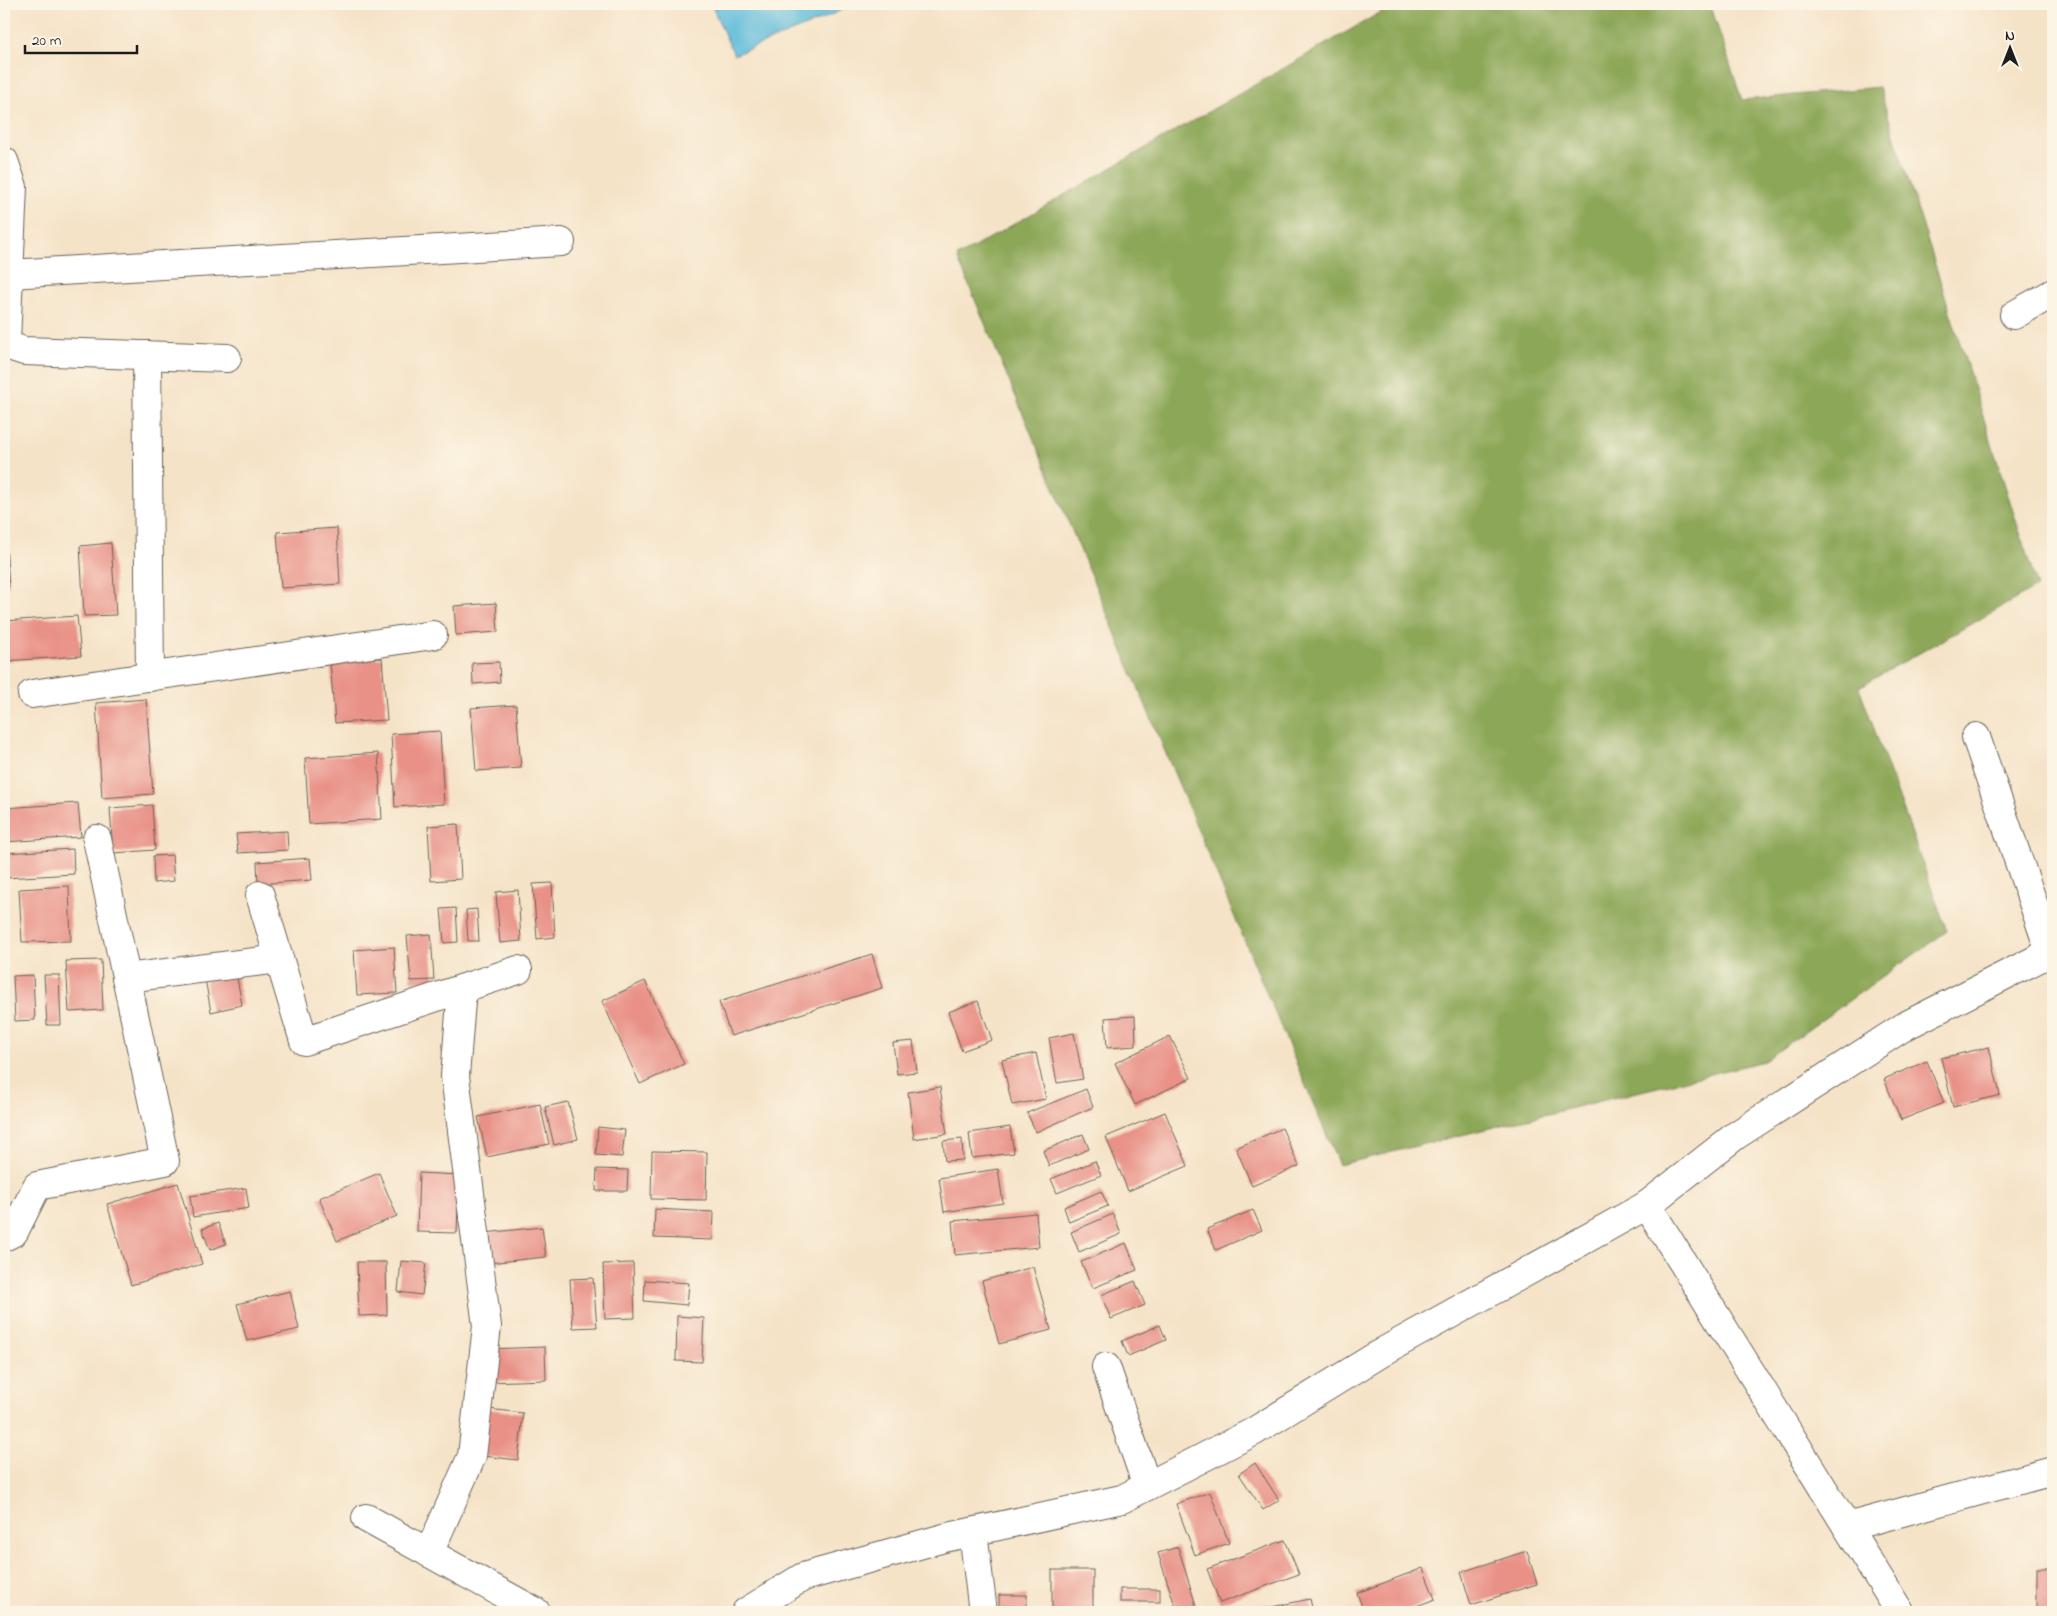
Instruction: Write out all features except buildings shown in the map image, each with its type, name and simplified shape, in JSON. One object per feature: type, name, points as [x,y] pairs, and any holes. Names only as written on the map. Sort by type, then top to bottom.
[{"type":"street","points":[[4,161],[13,187],[6,341],[8,346],[24,352],[227,358]]},
{"type":"street","points":[[9,274],[561,242]]},
{"type":"street","points":[[2014,315],[2053,293]]},
{"type":"street","points":[[147,355],[150,677]]},
{"type":"street","points":[[32,694],[433,634]]},
{"type":"street","points":[[746,1612],[803,1577],[944,1538],[1122,1499],[1253,1432],[1386,1350],[1647,1205],[1735,1136],[1905,1026],[2052,952],[1976,736]]},
{"type":"street","points":[[4,1237],[14,1232],[37,1186],[165,1161],[97,839]]},
{"type":"street","points":[[260,895],[304,1041],[518,970]]},
{"type":"street","points":[[126,978],[279,959]]},
{"type":"street","points":[[429,1553],[472,1456],[487,1326],[455,1076],[462,989]]},
{"type":"street","points":[[1647,1205],[1900,1612]]},
{"type":"street","points":[[1106,1367],[1147,1486]]},
{"type":"street","points":[[1847,1527],[2053,1471]]},
{"type":"street","points":[[366,1518],[536,1612]]},
{"type":"street","points":[[973,1532],[983,1612]]},
{"type":"green space","points":[[1395,4],[1710,4],[1742,100],[1879,87],[2037,587],[1859,687],[1947,931],[1764,1061],[1339,1165],[957,257]]},
{"type":"water","points":[[711,4],[854,4],[823,19],[734,55]]}]
